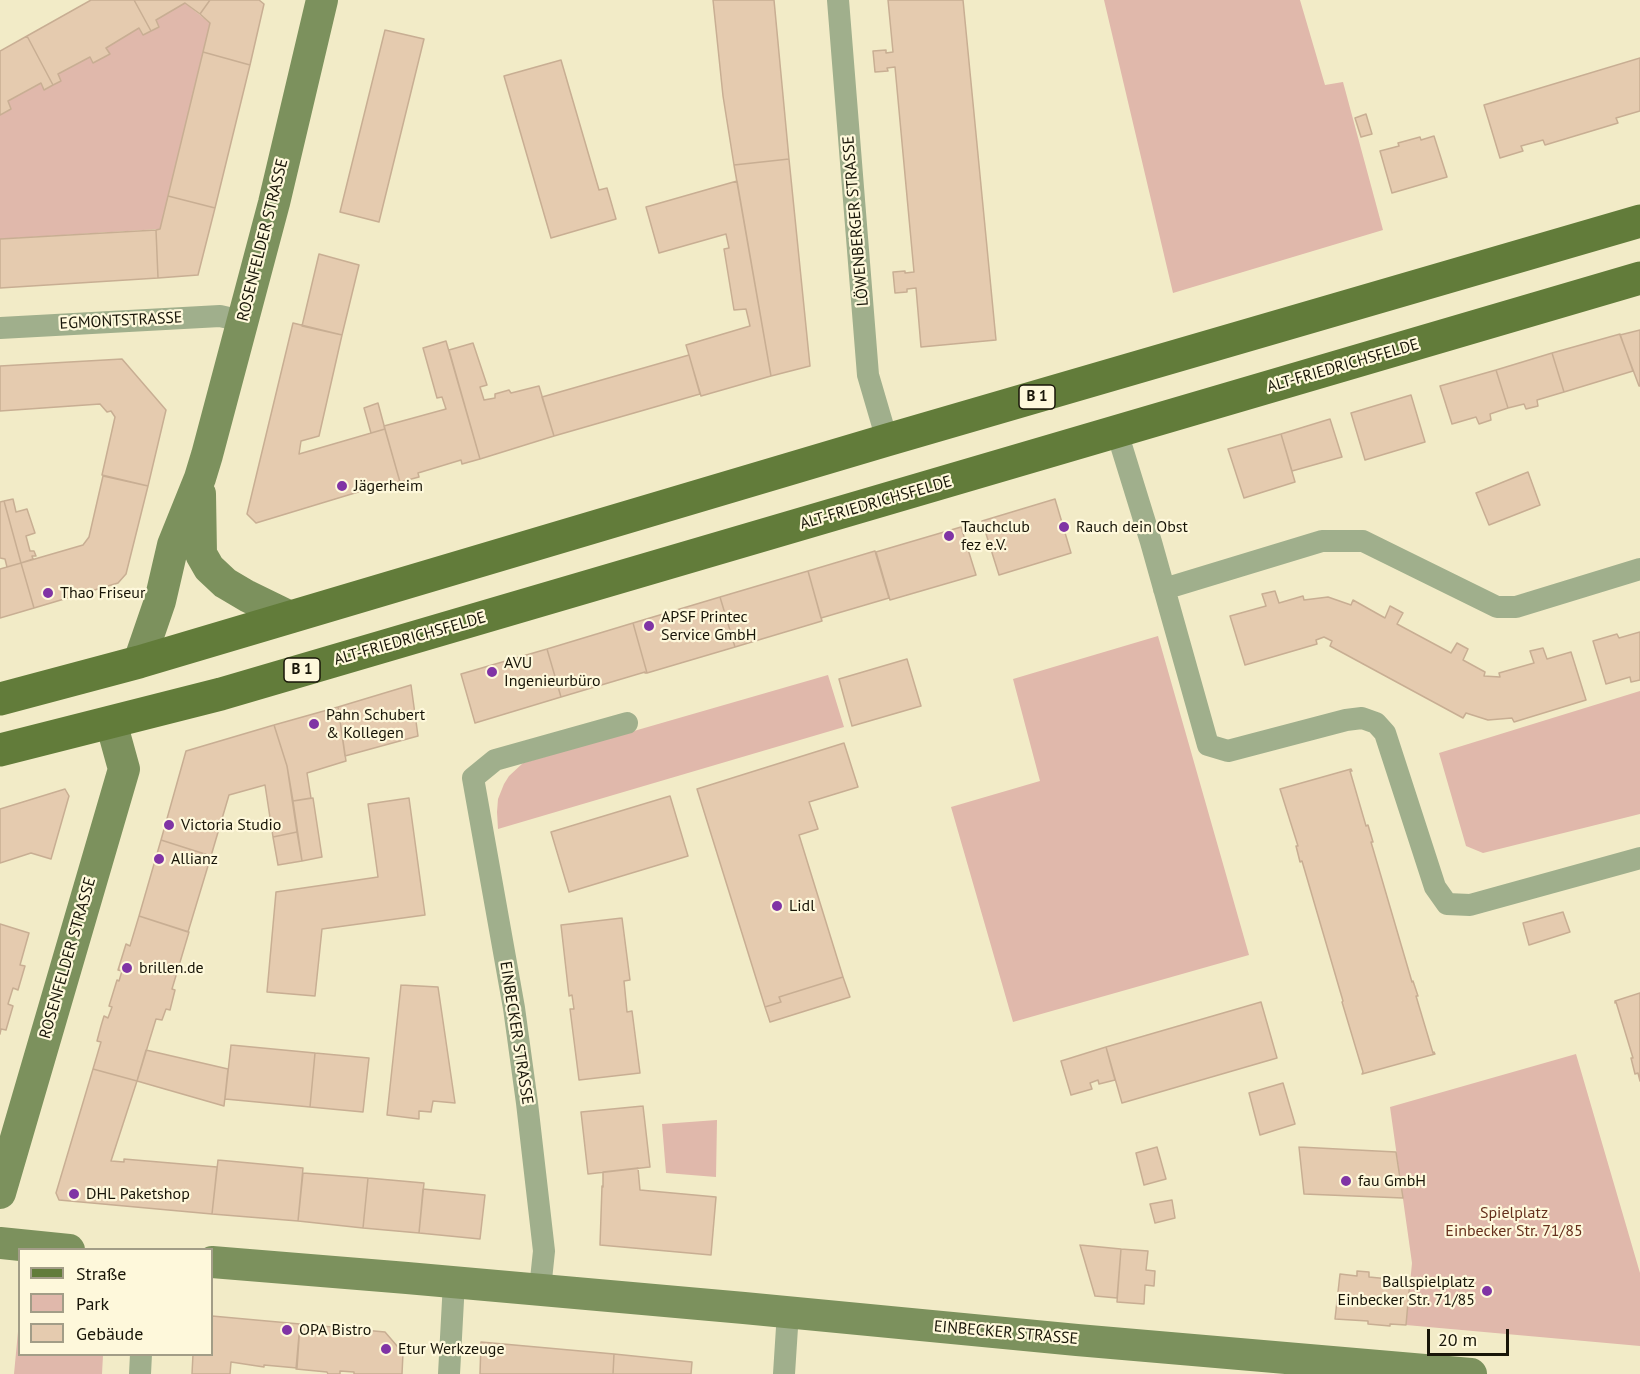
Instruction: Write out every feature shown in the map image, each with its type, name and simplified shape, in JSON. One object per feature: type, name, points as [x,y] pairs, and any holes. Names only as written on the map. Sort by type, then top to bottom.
[{"type":"main road","name":"B 1","points":[[0,699],[139,662],[887,440],[1640,221]]},
{"type":"main road","name":"ALT-FRIEDRICHSFELDE","points":[[111,722],[221,694],[383,647],[1640,278]]},
{"type":"main road","name":"B 1","points":[[0,750],[111,722]]},
{"type":"street","name":"ROSENFELDER STRASSE","points":[[139,662],[160,601],[173,545],[200,478],[274,203],[322,0]]},
{"type":"street","name":"LÖWENBERGER STRASSE","points":[[838,0],[868,375],[887,440]]},
{"type":"street","name":"EGMONTSTRASSE","points":[[0,328],[220,316],[242,321]]},
{"type":"street","points":[[1117,432],[1208,745],[1228,751],[1346,720],[1362,718],[1376,723],[1385,733],[1435,887],[1447,904],[1470,906],[1640,858]]},
{"type":"street","name":"ROSENFELDER STRASSE","points":[[200,478],[201,554],[209,568],[225,583],[290,617]]},
{"type":"street","points":[[1164,589],[1322,541],[1363,541],[1497,607],[1516,607],[1640,569]]},
{"type":"street","name":"ROSENFELDER STRASSE","points":[[0,1193],[124,769],[111,722]]},
{"type":"street","name":"EINBECKER STRASSE","points":[[540,1290],[544,1251],[527,1103],[514,1008],[473,778],[495,760],[627,723]]},
{"type":"street","points":[[0,1243],[49,1248]]},
{"type":"street","name":"EINBECKER STRASSE","points":[[213,1262],[1471,1374]]},
{"type":"street","points":[[449,1374],[454,1282]]},
{"type":"street","points":[[784,1374],[788,1312]]},
{"type":"street","points":[[140,1374],[141,1356]]},
{"type":"green space","points":[[1104,0],[1300,0],[1325,85],[1343,82],[1383,230],[1173,293]]},
{"type":"green space","points":[[185,3],[210,23],[160,229],[0,239],[0,115],[11,109],[8,101],[41,83],[45,90],[60,81],[58,74],[90,57],[109,54],[106,48],[139,28],[143,35],[159,27],[156,20]]},
{"type":"green space","points":[[1158,636],[1249,955],[1013,1022],[951,807],[1040,781],[1013,679]]},
{"type":"green space","points":[[828,675],[844,727],[498,829],[498,799],[509,776],[523,763]]},
{"type":"green space","points":[[1640,691],[1640,814],[1483,853],[1466,846],[1439,753]]},
{"type":"green space","name":"Spielplatz Einbecker Str. 71/85","points":[[1576,1054],[1640,1273],[1640,1346],[1406,1325],[1412,1263],[1390,1107]]},
{"type":"green space","points":[[717,1120],[716,1177],[666,1173],[662,1124]]},
{"type":"green space","points":[[18,1332],[18,1356],[103,1356],[102,1374],[14,1374]]},
{"type":"building","points":[[91,0],[134,0],[151,31],[143,35],[139,28],[106,48],[110,54],[93,63],[90,57],[58,74],[61,81],[53,85],[27,36]]},
{"type":"building","points":[[134,0],[210,0],[200,14],[185,3],[156,20],[159,27],[151,31]]},
{"type":"building","points":[[210,0],[259,0],[264,4],[250,65],[203,52],[210,23],[200,14]]},
{"type":"building","points":[[713,0],[774,0],[789,159],[734,165],[723,96]]},
{"type":"building","points":[[888,0],[963,0],[996,340],[921,347],[916,288],[907,289],[907,292],[895,293],[893,272],[914,272],[895,67],[887,68],[888,71],[875,72],[873,51],[893,52]]},
{"type":"building","points":[[385,30],[424,39],[379,222],[340,212]]},
{"type":"building","points":[[27,36],[53,85],[44,90],[41,83],[8,101],[11,109],[0,115],[0,51]]},
{"type":"building","points":[[203,52],[250,65],[215,208],[168,196]]},
{"type":"building","points":[[1640,58],[1640,111],[1616,118],[1618,123],[1545,145],[1543,140],[1521,146],[1523,151],[1500,158],[1484,105]]},
{"type":"building","points":[[561,60],[599,190],[607,188],[616,219],[551,238],[504,76]]},
{"type":"building","points":[[1366,114],[1372,134],[1361,137],[1355,118]]},
{"type":"building","points":[[1434,136],[1447,177],[1392,193],[1380,151],[1399,146],[1398,143]]},
{"type":"building","points":[[789,159],[810,366],[771,376],[734,165]]},
{"type":"building","points":[[737,181],[771,376],[701,396],[686,345],[750,326],[746,309],[734,310],[724,249],[729,248],[726,234],[659,253],[646,207]]},
{"type":"building","points":[[168,196],[215,208],[198,275],[158,278],[156,230],[160,229]]},
{"type":"building","points":[[156,230],[158,278],[0,288],[0,239]]},
{"type":"building","points":[[319,254],[359,265],[342,335],[302,326]]},
{"type":"building","points":[[293,323],[342,335],[319,436],[301,441],[299,454],[385,429],[400,482],[379,489],[378,486],[256,523],[247,514]]},
{"type":"building","points":[[1640,330],[1640,386],[1639,386],[1620,335]]},
{"type":"building","points":[[1620,334],[1633,371],[1564,392],[1552,353]]},
{"type":"building","points":[[446,341],[480,459],[462,464],[461,460],[418,473],[419,477],[400,482],[384,426],[446,409],[442,397],[437,398],[423,348]]},
{"type":"building","points":[[473,343],[487,385],[480,387],[484,400],[495,398],[495,394],[509,390],[511,393],[539,386],[554,436],[480,459],[449,350]]},
{"type":"building","points":[[1552,353],[1564,392],[1537,400],[1538,406],[1526,409],[1524,404],[1508,408],[1496,370]]},
{"type":"building","points":[[689,355],[700,394],[554,436],[542,397]]},
{"type":"building","points":[[122,359],[166,410],[148,486],[102,475],[115,417],[111,411],[107,412],[100,404],[0,411],[0,366]]},
{"type":"building","points":[[1496,370],[1508,408],[1490,414],[1491,420],[1479,424],[1476,417],[1452,424],[1440,386]]},
{"type":"building","points":[[1411,395],[1425,442],[1365,460],[1351,413]]},
{"type":"building","points":[[378,403],[385,429],[371,433],[364,408]]},
{"type":"building","points":[[1330,419],[1342,457],[1292,471],[1281,434]]},
{"type":"building","points":[[1281,434],[1295,482],[1244,498],[1228,449]]},
{"type":"building","points":[[1528,472],[1540,505],[1489,525],[1476,493]]},
{"type":"building","points":[[103,476],[148,486],[126,574],[118,583],[34,608],[21,563],[83,545],[89,537]]},
{"type":"building","points":[[13,499],[16,512],[27,509],[35,533],[26,536],[30,551],[34,551],[36,556],[21,563],[4,501]]},
{"type":"building","points":[[1055,499],[1071,553],[999,575],[982,521]]},
{"type":"building","points":[[4,501],[21,563],[7,567],[5,559],[0,558],[0,502]]},
{"type":"building","points":[[961,527],[976,575],[890,600],[876,552]]},
{"type":"building","points":[[875,551],[889,598],[821,618],[808,571]]},
{"type":"building","points":[[21,563],[34,608],[0,618],[0,569]]},
{"type":"building","points":[[808,571],[822,621],[735,647],[720,597]]},
{"type":"building","points":[[1275,591],[1279,603],[1303,596],[1304,600],[1328,597],[1351,605],[1353,600],[1385,618],[1390,606],[1403,613],[1397,624],[1451,653],[1457,643],[1468,649],[1463,660],[1485,672],[1484,676],[1500,677],[1499,673],[1534,663],[1530,651],[1543,648],[1547,659],[1571,652],[1586,700],[1514,722],[1512,718],[1488,720],[1466,713],[1463,718],[1330,646],[1332,641],[1324,637],[1316,640],[1317,644],[1245,665],[1230,616],[1266,606],[1262,594]]},
{"type":"building","points":[[720,597],[735,647],[647,673],[633,623]]},
{"type":"building","points":[[633,623],[647,673],[561,697],[547,649]]},
{"type":"building","points":[[1640,632],[1640,680],[1631,682],[1630,677],[1606,684],[1593,641],[1617,634],[1619,638]]},
{"type":"building","points":[[547,649],[561,697],[475,723],[461,674]]},
{"type":"building","points":[[907,659],[921,706],[852,726],[839,679]]},
{"type":"building","points":[[411,685],[418,736],[345,756],[338,707]]},
{"type":"building","points":[[338,707],[346,761],[307,773],[311,798],[293,801],[287,766],[274,725]]},
{"type":"building","points":[[274,725],[287,766],[297,832],[273,837],[265,785],[229,795],[211,856],[161,840],[186,751]]},
{"type":"building","name":"Lidl","points":[[844,743],[858,787],[809,802],[818,829],[799,835],[843,977],[779,997],[781,1002],[765,1007],[697,789]]},
{"type":"building","points":[[1351,769],[1418,996],[1416,996],[1435,1054],[1362,1074],[1343,1001],[1280,789]]},
{"type":"building","points":[[65,789],[69,796],[51,859],[31,853],[0,863],[0,809]]},
{"type":"building","points":[[670,796],[688,856],[569,892],[551,832]]},
{"type":"building","points":[[313,798],[322,857],[302,861],[293,801]]},
{"type":"building","points":[[409,798],[425,915],[322,929],[315,996],[267,992],[276,892],[378,877],[368,804]]},
{"type":"building","points":[[297,832],[302,861],[278,865],[273,837]]},
{"type":"building","points":[[161,840],[211,856],[188,932],[139,916]]},
{"type":"building","points":[[1563,912],[1570,932],[1529,945],[1523,923]]},
{"type":"building","points":[[139,916],[189,932],[172,989],[175,990],[170,1010],[166,1009],[162,1020],[156,1019],[137,1081],[93,1069],[101,1042],[97,1041],[104,1016],[108,1018],[112,1007],[109,1006],[122,971],[118,970],[126,944],[130,946]]},
{"type":"building","points":[[622,918],[630,980],[624,981],[627,1012],[632,1011],[640,1073],[579,1080],[570,1009],[574,1009],[572,995],[569,996],[561,925]]},
{"type":"building","points":[[0,924],[29,933],[20,965],[25,966],[18,990],[13,988],[8,1004],[13,1006],[6,1030],[1,1029],[0,1034]]},
{"type":"building","points":[[843,977],[850,997],[770,1022],[765,1007],[781,1002],[779,997]]},
{"type":"building","points":[[401,985],[438,987],[455,1103],[433,1101],[431,1112],[419,1111],[419,1119],[387,1115]]},
{"type":"building","points":[[1640,993],[1640,1081],[1638,1073],[1635,1074],[1631,1058],[1633,1058],[1615,1001]]},
{"type":"building","points":[[1261,1002],[1277,1058],[1122,1103],[1106,1047]]},
{"type":"building","points":[[231,1045],[315,1053],[310,1107],[225,1099]]},
{"type":"building","points":[[1106,1047],[1115,1080],[1099,1084],[1098,1080],[1090,1083],[1092,1089],[1071,1095],[1061,1061]]},
{"type":"building","points":[[146,1050],[228,1069],[224,1106],[137,1081]]},
{"type":"building","points":[[315,1053],[369,1058],[363,1112],[310,1107]]},
{"type":"building","points":[[93,1069],[137,1081],[111,1161],[124,1162],[124,1159],[217,1167],[212,1214],[59,1200],[56,1193]]},
{"type":"building","points":[[1283,1083],[1295,1124],[1260,1135],[1249,1093]]},
{"type":"building","points":[[643,1106],[650,1167],[588,1174],[581,1112]]},
{"type":"building","points":[[1157,1147],[1166,1179],[1144,1185],[1136,1153]]},
{"type":"building","points":[[1299,1147],[1396,1152],[1403,1198],[1304,1194]]},
{"type":"building","points":[[218,1160],[303,1168],[298,1221],[212,1214]]},
{"type":"building","points":[[638,1168],[640,1190],[716,1197],[711,1255],[600,1245],[603,1172]]},
{"type":"building","points":[[303,1173],[368,1178],[363,1228],[298,1221]]},
{"type":"building","points":[[368,1178],[424,1183],[419,1233],[363,1228]]},
{"type":"building","points":[[423,1189],[485,1195],[480,1239],[419,1233]]},
{"type":"building","points":[[1172,1200],[1175,1218],[1155,1223],[1150,1204]]},
{"type":"building","points":[[1080,1245],[1121,1249],[1117,1298],[1095,1296]]},
{"type":"building","points":[[1121,1249],[1148,1251],[1146,1270],[1155,1271],[1154,1286],[1145,1285],[1144,1304],[1117,1302]]},
{"type":"building","points":[[1357,1271],[1369,1272],[1369,1277],[1410,1281],[1406,1325],[1390,1324],[1390,1326],[1368,1324],[1368,1321],[1335,1319],[1340,1274],[1357,1276]]},
{"type":"building","points":[[213,1316],[300,1324],[297,1368],[264,1365],[264,1367],[231,1362],[230,1374],[192,1374],[193,1356],[213,1356]]},
{"type":"building","points":[[300,1324],[385,1332],[403,1353],[402,1374],[354,1374],[354,1372],[340,1371],[340,1374],[328,1374],[327,1372],[296,1369]]},
{"type":"building","points":[[481,1342],[614,1354],[613,1374],[480,1374]]},
{"type":"building","points":[[614,1354],[692,1362],[691,1374],[613,1374]]},
{"type":"place","name":"Jägerheim","points":[[342,486]]},
{"type":"place","name":"Rauch dein Obst","points":[[1064,527]]},
{"type":"place","name":"Tauchclub fez e.V.","points":[[949,536]]},
{"type":"place","name":"Thao Friseur","points":[[48,593]]},
{"type":"place","name":"APSF Printec Service GmbH","points":[[649,626]]},
{"type":"place","name":"AVU Ingenieurbüro","points":[[492,672]]},
{"type":"place","name":"Pahn Schubert & Kollegen","points":[[314,724]]},
{"type":"place","name":"Victoria Studio","points":[[169,825]]},
{"type":"place","name":"Allianz","points":[[159,859]]},
{"type":"place","name":"Lidl","points":[[777,906]]},
{"type":"place","name":"brillen.de","points":[[127,968]]},
{"type":"place","name":"fau GmbH","points":[[1346,1181]]},
{"type":"place","name":"DHL Paketshop","points":[[74,1194]]},
{"type":"place","name":"Ballspielplatz Einbecker Str. 71/85","points":[[1487,1291]]},
{"type":"place","name":"OPA Bistro","points":[[287,1330]]},
{"type":"place","name":"Etur Werkzeuge","points":[[386,1349]]}]
